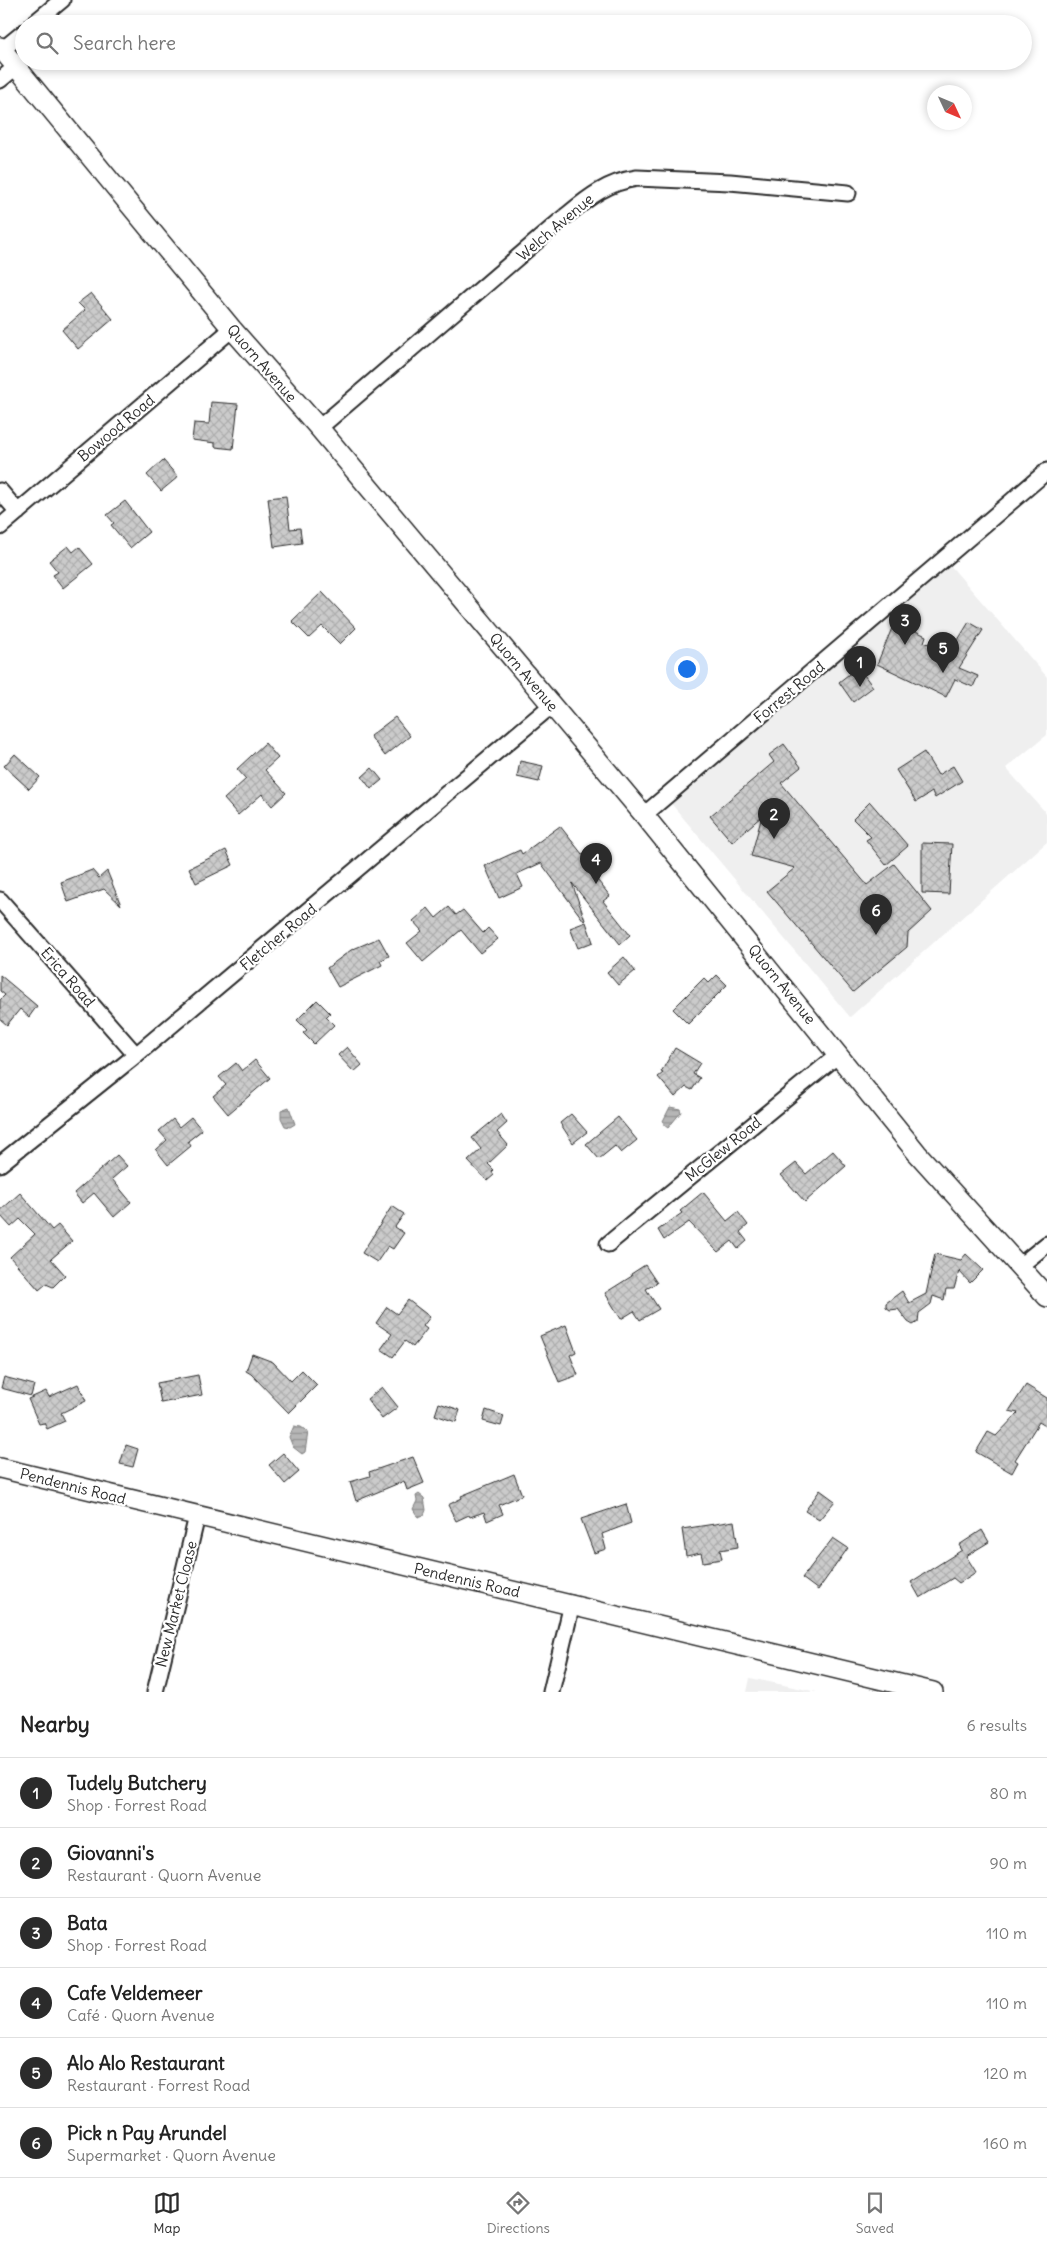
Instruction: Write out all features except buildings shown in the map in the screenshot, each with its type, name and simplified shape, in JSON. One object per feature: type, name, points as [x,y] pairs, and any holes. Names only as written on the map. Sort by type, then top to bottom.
[{"type":"street","points":[[44,15],[62,0]]},
{"type":"street","points":[[1,48],[15,38]]},
{"type":"street","name":"Quorn Avenue","points":[[1,48],[15,64]]},
{"type":"street","points":[[0,80],[15,68]]},
{"type":"street","name":"Quorn Avenue","points":[[20,70],[232,329],[319,428],[644,815],[917,1153],[1021,1265],[1047,1297]]},
{"type":"street","name":"Welch Avenue","points":[[319,428],[566,215],[604,187],[622,180],[636,178],[730,182],[848,193]]},
{"type":"street","name":"Bowood Road","points":[[0,526],[232,329]]},
{"type":"street","name":"Forrest Road","points":[[644,815],[1047,471]]},
{"type":"street","points":[[0,491],[18,512]]},
{"type":"street","name":"Fletcher Road","points":[[0,1164],[136,1055],[552,705]]},
{"type":"street","name":"Erica Road","points":[[0,900],[136,1055]]},
{"type":"street","name":"McGlew Road","points":[[608,1244],[838,1055]]},
{"type":"street","points":[[1021,1265],[1047,1244]]},
{"type":"street","name":"Pendennis Road","points":[[0,1468],[933,1692]]},
{"type":"street","name":"New Market Cloase","points":[[154,1692],[197,1516]]},
{"type":"street","points":[[551,1692],[572,1604]]},
{"type":"shaded area","points":[[949,564],[1047,677],[1047,735],[1006,768],[1047,814],[1047,842],[850,1017],[669,801]]},
{"type":"shaded area","points":[[289,1107],[295,1124],[290,1127],[285,1126],[281,1118],[281,1110]]},
{"type":"shaded area","points":[[670,1107],[680,1109],[681,1112],[668,1128],[664,1125],[663,1121]]},
{"type":"shaded area","points":[[294,1426],[301,1427],[308,1432],[305,1452],[302,1454],[293,1447],[289,1437]]},
{"type":"shaded area","points":[[419,1494],[424,1498],[426,1510],[424,1515],[418,1517],[413,1509],[417,1501],[416,1496]]},
{"type":"shaded area","points":[[750,1678],[817,1692],[747,1692]]},
{"type":"place","name":"Bata","points":[[905,645]]},
{"type":"place","name":"Alo Alo Restaurant","points":[[943,673]]},
{"type":"place","name":"Tudely Butchery","points":[[860,687]]},
{"type":"place","name":"Giovanni's","points":[[774,839]]},
{"type":"place","name":"Cafe Veldemeer","points":[[596,884]]},
{"type":"place","name":"Pick n Pay Arundel","points":[[876,935]]}]
